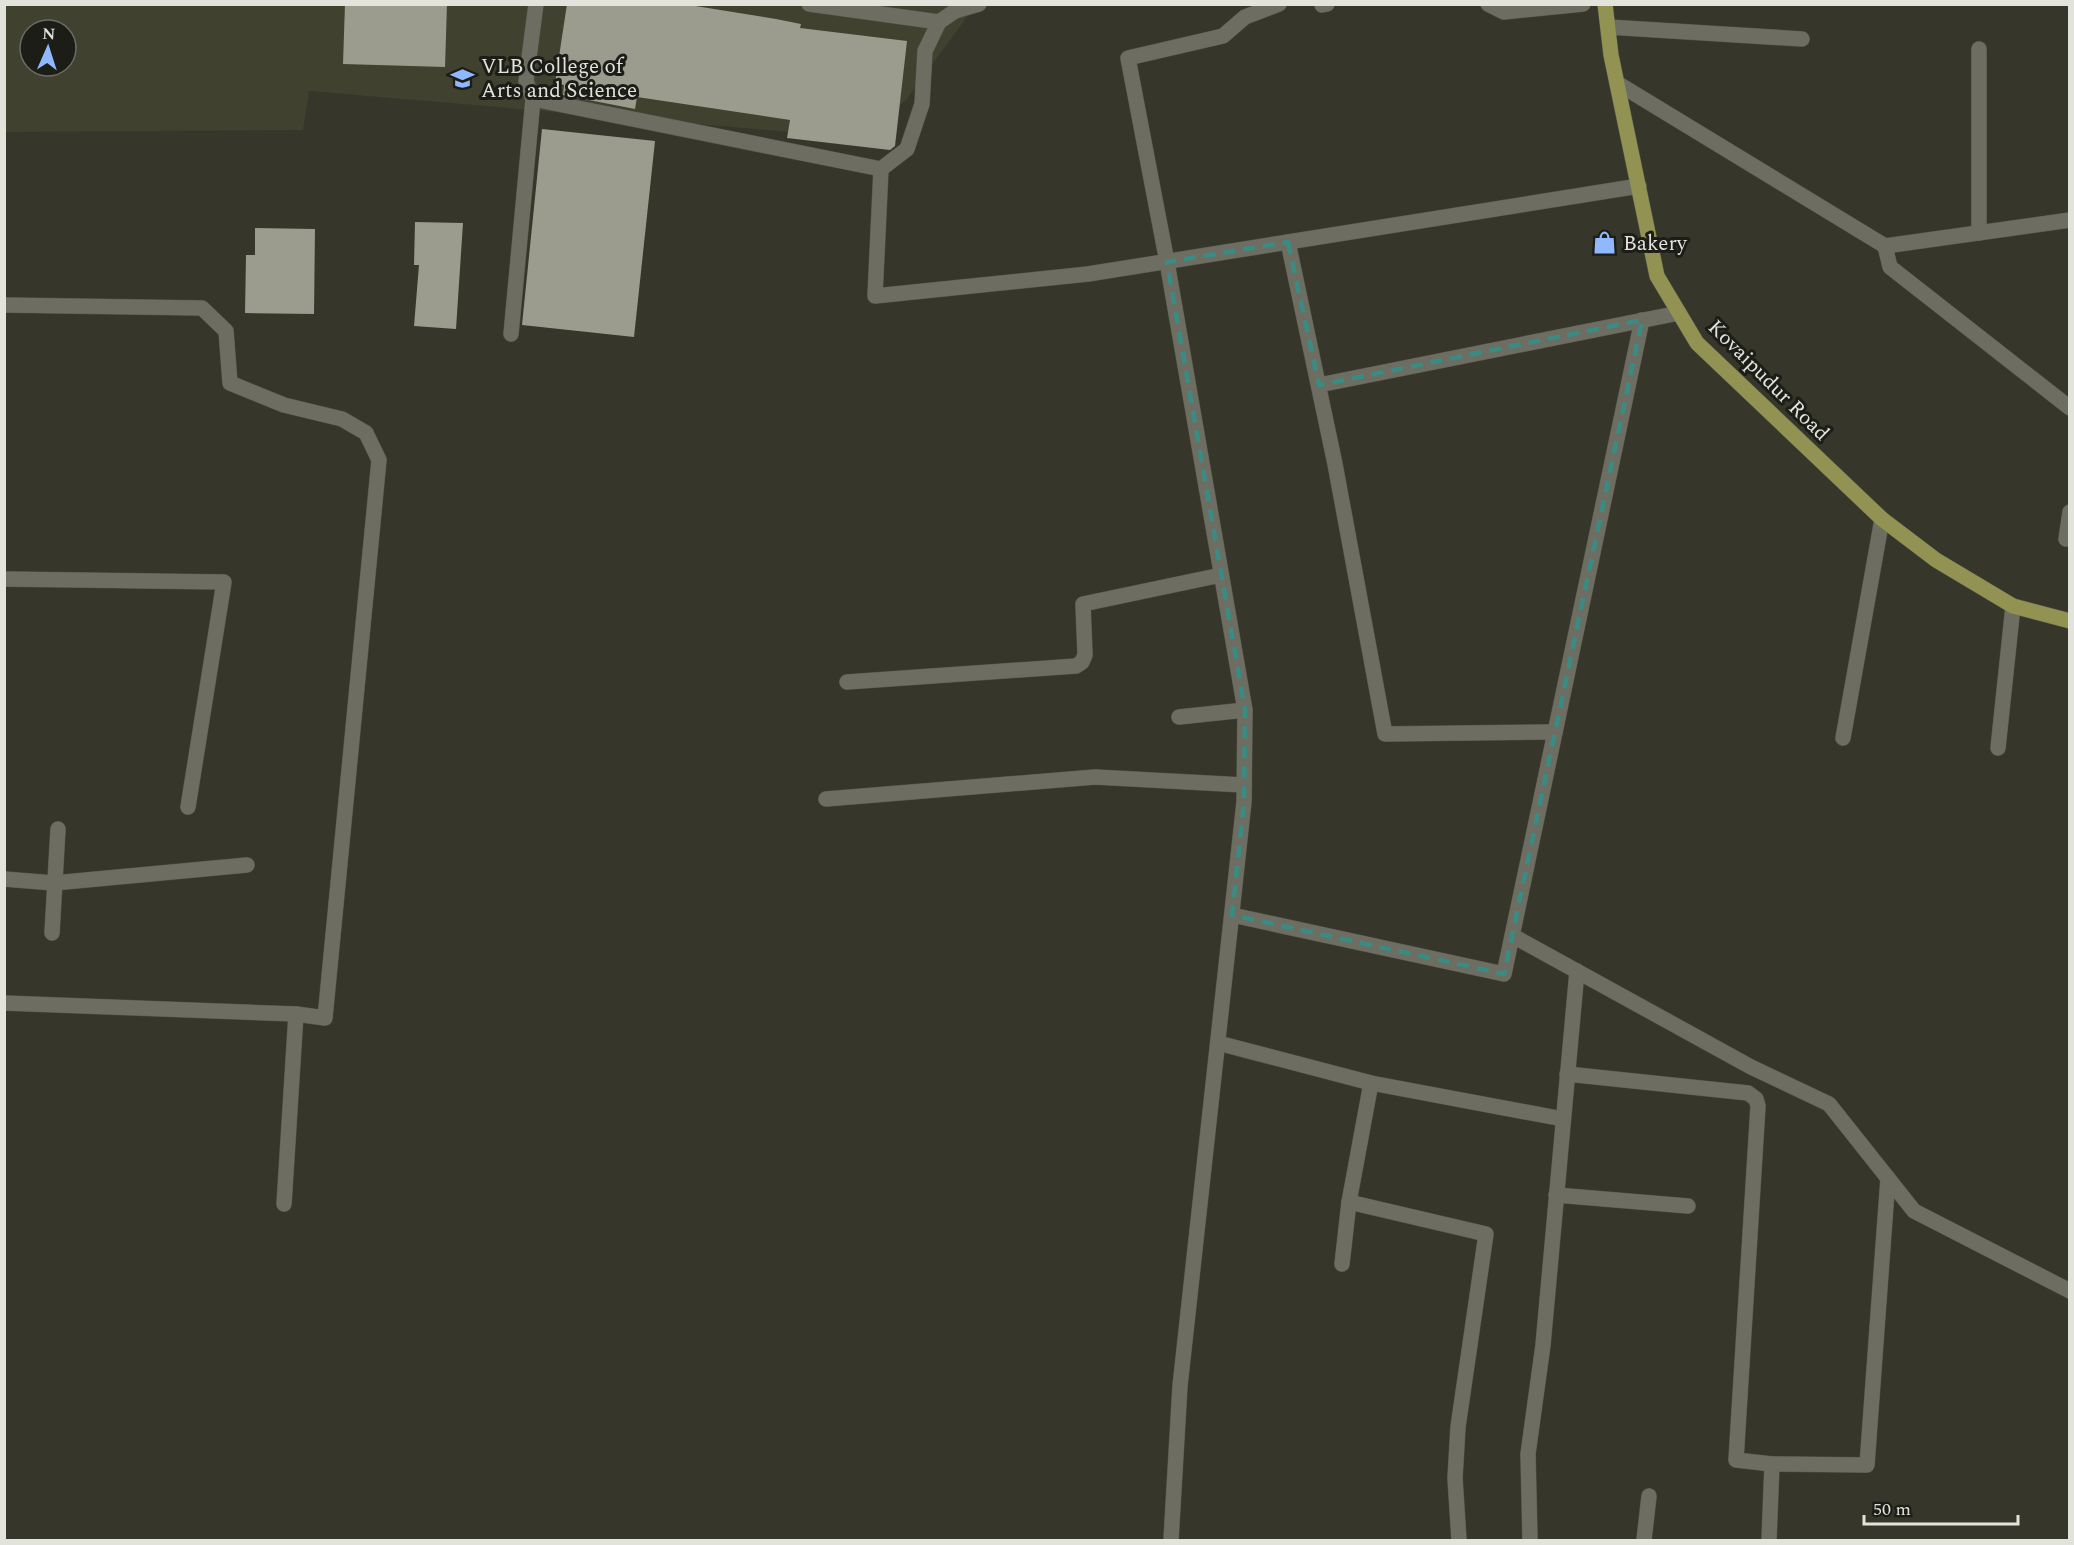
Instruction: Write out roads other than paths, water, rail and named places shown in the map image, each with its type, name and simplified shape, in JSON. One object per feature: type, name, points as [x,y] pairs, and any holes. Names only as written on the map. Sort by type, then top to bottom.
[{"type":"main road","name":"Kovaipudur Road","points":[[1605,4],[1617,83],[1657,276],[1697,343],[1882,519],[1935,560],[2013,606],[2070,621]]},
{"type":"street","points":[[511,334],[533,99],[526,81],[536,4]]},
{"type":"street","points":[[809,4],[939,22]]},
{"type":"street","points":[[979,4],[955,11],[939,22],[925,51],[922,104],[907,149],[881,170],[875,296],[1088,274],[1639,186]]},
{"type":"street","points":[[1171,1540],[1180,1386],[1232,915],[1244,785],[1245,710],[1167,262],[1128,58],[1223,36],[1245,17],[1279,4]]},
{"type":"street","points":[[1322,5],[1327,4]]},
{"type":"street","points":[[1488,4],[1504,12],[1583,4]]},
{"type":"street","points":[[1608,27],[1802,39]]},
{"type":"street","points":[[1978,49],[1979,233]]},
{"type":"street","points":[[1617,83],[1885,246],[2070,220]]},
{"type":"street","points":[[533,99],[881,170]]},
{"type":"street","points":[[1288,242],[1385,734],[1555,732]]},
{"type":"street","points":[[1885,246],[1890,267],[2070,408]]},
{"type":"street","points":[[4,305],[202,308],[226,331],[230,383],[284,405],[342,419],[366,433],[379,460],[326,1018],[296,1014],[4,1003]]},
{"type":"street","points":[[1318,385],[1679,313]]},
{"type":"street","points":[[1232,915],[1504,974],[1642,320]]},
{"type":"street","points":[[2066,539],[2070,512]]},
{"type":"street","points":[[1843,738],[1882,519]]},
{"type":"street","points":[[847,682],[1076,666],[1082,662],[1085,655],[1083,604],[1221,575]]},
{"type":"street","points":[[4,579],[224,582],[188,807]]},
{"type":"street","points":[[1998,748],[2013,606]]},
{"type":"street","points":[[1179,717],[1245,710]]},
{"type":"street","points":[[826,799],[1095,777],[1244,785]]},
{"type":"street","points":[[52,933],[58,829]]},
{"type":"street","points":[[4,879],[54,883],[247,865]]},
{"type":"street","points":[[1513,936],[1751,1067],[1829,1104],[1914,1211],[2070,1291]]},
{"type":"street","points":[[1530,1540],[1528,1454],[1543,1345],[1576,971]]},
{"type":"street","points":[[284,1204],[296,1014]]},
{"type":"street","points":[[1218,1043],[1371,1083],[1563,1119]]},
{"type":"street","points":[[1567,1074],[1748,1093],[1756,1099],[1758,1106],[1736,1460],[1772,1464],[1867,1465],[1888,1178]]},
{"type":"street","points":[[1342,1264],[1349,1202],[1371,1083]]},
{"type":"street","points":[[1556,1195],[1688,1206]]},
{"type":"street","points":[[1349,1202],[1486,1234],[1458,1427],[1455,1478],[1459,1540]]},
{"type":"street","points":[[1769,1540],[1772,1464]]},
{"type":"street","points":[[1644,1540],[1649,1496]]},
{"type":"place","name":"VLB College of Arts and Science","points":[[463,78]]},
{"type":"place","name":"Bakery","points":[[1605,243]]}]
